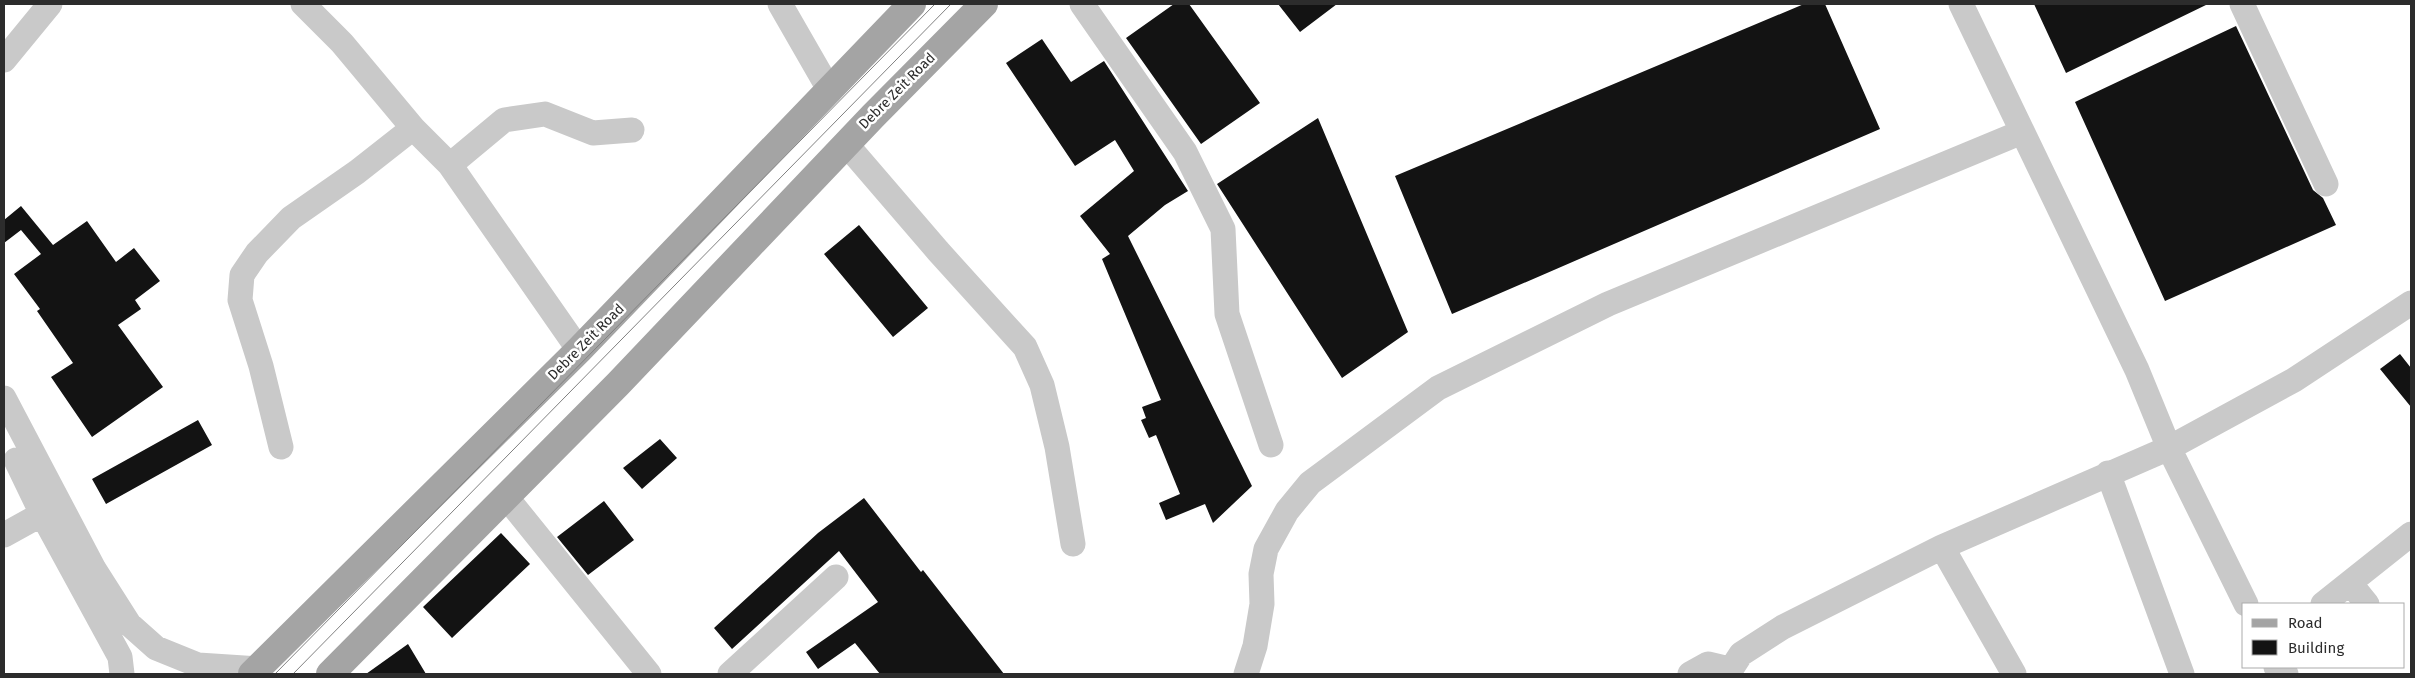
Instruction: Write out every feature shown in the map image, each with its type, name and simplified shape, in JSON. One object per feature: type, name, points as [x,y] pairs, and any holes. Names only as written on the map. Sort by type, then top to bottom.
[{"type":"main road","name":"Debre Zeit Road","points":[[255,672],[579,350],[912,4]]},
{"type":"main road","name":"Debre Zeit Road","points":[[330,674],[507,498],[846,144],[984,4]]},
{"type":"street","points":[[303,4],[342,43],[413,128],[450,165],[579,350]]},
{"type":"street","points":[[780,4],[830,90]]},
{"type":"street","points":[[1082,4],[1185,152],[1223,229],[1227,314],[1271,445]]},
{"type":"street","points":[[1961,4],[2137,370],[2169,448],[2246,603]]},
{"type":"street","points":[[2242,4],[2326,184]]},
{"type":"street","points":[[4,60],[45,6]]},
{"type":"street","points":[[450,165],[504,120],[545,114],[593,133],[632,130]]},
{"type":"street","points":[[281,447],[261,366],[240,300],[242,275],[257,254],[292,218],[357,172],[413,128]]},
{"type":"street","points":[[1246,674],[1256,638],[1262,604],[1261,574],[1266,549],[1287,511],[1310,484],[1438,388],[1608,304],[2022,132]]},
{"type":"street","points":[[846,144],[938,252],[1025,348],[1042,385],[1057,447],[1073,544]]},
{"type":"street","points":[[1690,674],[1708,664],[1728,672],[1741,654],[1782,627],[1942,548],[2108,473],[2169,448],[2294,380],[2369,333],[2411,303]]},
{"type":"street","points":[[4,398],[37,482],[42,514],[120,657],[122,674]]},
{"type":"street","points":[[4,436],[37,482],[128,624],[156,648],[198,665],[255,672]]},
{"type":"street","points":[[2108,473],[2182,674]]},
{"type":"street","points":[[507,498],[649,674]]},
{"type":"street","points":[[4,535],[42,514]]},
{"type":"street","points":[[2324,603],[2411,534]]},
{"type":"street","points":[[1942,548],[2014,674]]},
{"type":"street","points":[[730,674],[836,577]]},
{"type":"street","points":[[2350,583],[2366,603]]},
{"type":"building","points":[[1174,4],[1189,4],[1260,103],[1201,144],[1126,38]]},
{"type":"building","points":[[1278,4],[1337,4],[1300,32]]},
{"type":"building","points":[[1804,4],[1825,4],[1880,129],[1452,314],[1395,176]]},
{"type":"building","points":[[2034,4],[2208,4],[2066,73]]},
{"type":"building","points":[[2236,26],[2313,190],[2323,198],[2336,225],[2165,301],[2075,102]]},
{"type":"building","points":[[1042,39],[1071,82],[1104,61],[1188,191],[1165,205],[1128,236],[1252,486],[1213,523],[1205,504],[1166,520],[1159,503],[1180,494],[1156,435],[1149,438],[1141,420],[1146,418],[1142,407],[1161,400],[1102,259],[1110,254],[1080,216],[1134,171],[1115,140],[1075,166],[1006,63]]},
{"type":"building","points":[[1318,118],[1408,332],[1342,378],[1217,184]]},
{"type":"building","points":[[21,206],[53,245],[87,221],[116,262],[134,248],[160,281],[135,300],[141,309],[118,325],[163,387],[92,437],[51,377],[73,363],[37,311],[40,309],[14,274],[41,254],[21,230],[4,243],[4,220]]},
{"type":"building","points":[[859,225],[928,308],[893,337],[824,254]]},
{"type":"building","points":[[2400,354],[2411,368],[2411,407],[2380,369]]},
{"type":"building","points":[[198,420],[212,445],[106,504],[92,479]]},
{"type":"building","points":[[660,439],[677,458],[642,489],[623,468]]},
{"type":"building","points":[[864,498],[1004,674],[880,674],[855,643],[818,669],[806,652],[878,602],[839,551],[732,649],[714,628],[818,533]]},
{"type":"building","points":[[604,501],[634,540],[588,575],[557,537]]},
{"type":"building","points":[[501,533],[530,564],[452,638],[423,607]]},
{"type":"building","points":[[408,644],[426,674],[366,674]]},
{"type":"tram line","points":[[275,674],[935,4]]},
{"type":"tram line","points":[[293,674],[951,4]]}]
